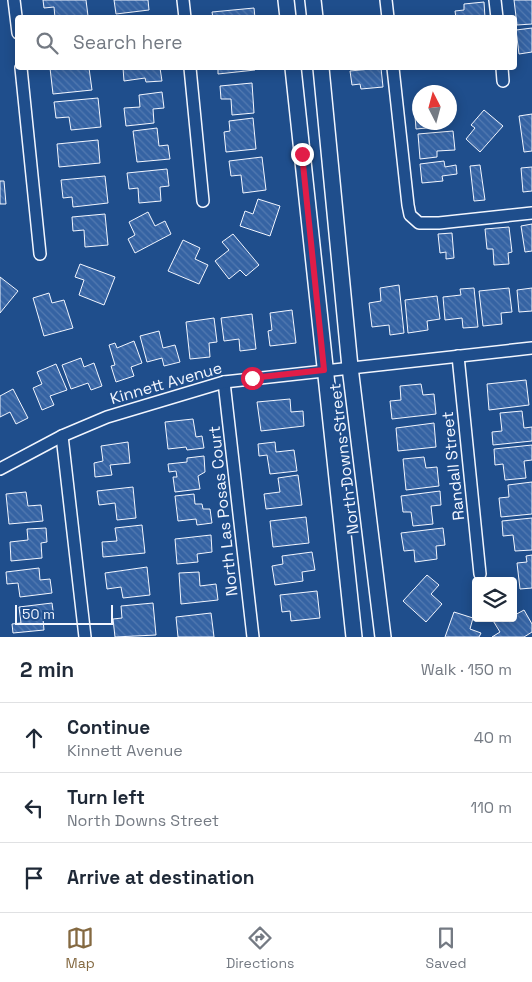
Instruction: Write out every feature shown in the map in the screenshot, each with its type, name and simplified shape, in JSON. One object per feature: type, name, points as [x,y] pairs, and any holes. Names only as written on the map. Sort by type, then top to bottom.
[{"type":"street","points":[[14,0],[16,15]]},
{"type":"street","points":[[183,0],[185,15]]},
{"type":"street","points":[[286,0],[288,15]]},
{"type":"street","points":[[313,0],[315,15]]},
{"type":"street","points":[[386,0],[388,15]]},
{"type":"street","points":[[496,0],[497,15]]},
{"type":"street","points":[[21,70],[40,254]]},
{"type":"street","points":[[190,70],[203,201]]},
{"type":"street","name":"North Downs Street","points":[[293,70],[354,637]]},
{"type":"street","name":"North Downs Street","points":[[321,70],[350,367],[383,637]]},
{"type":"street","points":[[394,70],[408,205],[414,220],[419,223],[439,223],[532,213]]},
{"type":"street","points":[[502,70],[503,81]]},
{"type":"street","name":"Kinnett Avenue","points":[[0,469],[62,436],[145,405],[224,382],[532,348]]},
{"type":"street","name":"Randall Street","points":[[458,356],[480,574]]},
{"type":"street","name":"North Las Posas Court","points":[[224,382],[253,637]]},
{"type":"street","points":[[62,436],[85,637]]},
{"type":"building","points":[[43,0],[86,0],[88,15],[55,15],[54,7],[44,8]]},
{"type":"building","points":[[114,0],[148,0],[149,10],[116,14]]},
{"type":"building","points":[[514,0],[532,0],[532,24],[517,25]]},
{"type":"building","points":[[484,2],[485,15],[456,15],[455,11],[464,10],[464,4]]},
{"type":"building","points":[[254,8],[255,15],[212,15],[212,12]]},
{"type":"building","points":[[532,28],[532,52],[519,54],[517,30]]},
{"type":"building","points":[[50,70],[89,70],[92,90],[53,94]]},
{"type":"building","points":[[123,70],[160,70],[162,81],[146,82],[145,78],[124,81]]},
{"type":"building","points":[[218,70],[255,70],[218,74]]},
{"type":"building","points":[[381,70],[383,87],[361,89],[360,84],[352,85],[350,71]]},
{"type":"building","points":[[252,83],[254,113],[232,115],[231,99],[221,99],[220,86]]},
{"type":"building","points":[[162,92],[164,108],[153,109],[154,123],[126,126],[124,108],[140,107],[139,95]]},
{"type":"building","points":[[98,98],[101,127],[71,130],[69,117],[56,118],[54,102]]},
{"type":"building","points":[[484,110],[503,126],[480,152],[466,139],[475,128],[471,125]]},
{"type":"building","points":[[532,114],[532,151],[524,152],[519,116]]},
{"type":"building","points":[[253,118],[256,149],[226,152],[224,132],[230,131],[229,121]]},
{"type":"building","points":[[157,128],[159,146],[168,145],[170,159],[137,162],[133,131]]},
{"type":"building","points":[[453,131],[455,150],[437,151],[437,157],[420,159],[418,134]]},
{"type":"building","points":[[98,140],[100,163],[59,167],[57,144]]},
{"type":"building","points":[[262,157],[266,190],[243,193],[241,175],[231,176],[229,161]]},
{"type":"building","points":[[444,161],[445,167],[456,165],[457,174],[442,176],[443,181],[422,183],[420,164]]},
{"type":"building","points":[[480,165],[485,200],[474,201],[470,166]]},
{"type":"building","points":[[532,167],[532,191],[523,192],[521,168]]},
{"type":"building","points":[[167,169],[169,186],[160,187],[161,201],[139,203],[138,188],[129,189],[127,173]]},
{"type":"building","points":[[105,176],[108,203],[73,207],[72,197],[63,198],[61,180]]},
{"type":"building","points":[[0,181],[4,181],[6,204],[0,204]]},
{"type":"building","points":[[258,199],[280,206],[270,236],[240,226],[245,211],[253,214]]},
{"type":"building","points":[[148,212],[155,226],[165,221],[171,234],[135,253],[128,239],[135,235],[129,222]]},
{"type":"building","points":[[105,214],[108,245],[85,247],[84,230],[73,231],[72,217]]},
{"type":"building","points":[[532,224],[532,251],[525,252],[521,226]]},
{"type":"building","points":[[509,227],[512,252],[508,253],[509,264],[494,265],[493,249],[487,249],[485,229]]},
{"type":"building","points":[[452,233],[454,258],[446,259],[446,252],[440,253],[438,234]]},
{"type":"building","points":[[233,234],[259,265],[246,276],[240,270],[229,279],[215,261],[229,250],[222,242]]},
{"type":"building","points":[[183,240],[200,248],[195,259],[208,265],[199,284],[168,271]]},
{"type":"building","points":[[80,264],[115,277],[104,305],[79,295],[84,280],[75,277]]},
{"type":"building","points":[[0,277],[18,291],[0,313]]},
{"type":"building","points":[[399,285],[404,333],[390,335],[389,325],[372,327],[369,303],[381,301],[380,288]]},
{"type":"building","points":[[474,288],[478,327],[463,328],[462,318],[445,320],[443,297],[461,295],[460,289]]},
{"type":"building","points":[[509,288],[512,312],[501,313],[502,324],[483,326],[479,291]]},
{"type":"building","points":[[532,288],[532,311],[519,312],[517,290]]},
{"type":"building","points":[[49,293],[52,303],[64,300],[73,328],[44,336],[33,298]]},
{"type":"building","points":[[437,296],[440,319],[427,321],[428,330],[408,333],[405,300]]},
{"type":"building","points":[[292,310],[296,343],[270,346],[268,331],[272,330],[270,313]]},
{"type":"building","points":[[252,314],[256,349],[240,351],[239,339],[224,341],[221,318]]},
{"type":"building","points":[[214,318],[217,342],[209,343],[210,357],[190,359],[186,322]]},
{"type":"building","points":[[159,331],[163,348],[175,345],[180,362],[164,366],[162,358],[147,362],[140,336]]},
{"type":"building","points":[[134,341],[142,363],[131,367],[134,376],[116,382],[111,366],[115,365],[109,345],[115,343],[117,348]]},
{"type":"building","points":[[81,358],[84,367],[94,363],[102,386],[91,390],[88,383],[71,389],[62,365]]},
{"type":"building","points":[[56,364],[67,390],[50,396],[54,405],[42,410],[33,388],[42,384],[37,372]]},
{"type":"building","points":[[526,380],[529,405],[489,410],[487,384]]},
{"type":"building","points":[[421,384],[423,395],[434,394],[436,414],[392,419],[390,401],[401,400],[400,386]]},
{"type":"building","points":[[13,389],[28,418],[16,424],[10,412],[0,417],[0,396]]},
{"type":"building","points":[[290,399],[291,412],[303,411],[304,426],[261,431],[257,402]]},
{"type":"building","points":[[522,411],[524,428],[532,427],[532,441],[493,445],[492,432],[502,431],[500,413]]},
{"type":"building","points":[[193,419],[196,437],[202,436],[204,448],[187,450],[186,447],[168,449],[165,422]]},
{"type":"building","points":[[434,423],[436,447],[398,451],[396,428]]},
{"type":"building","points":[[128,442],[130,463],[110,465],[112,475],[95,477],[94,463],[103,461],[101,446]]},
{"type":"building","points":[[275,442],[276,452],[294,450],[297,471],[270,474],[267,455],[259,456],[258,444]]},
{"type":"building","points":[[532,445],[532,460],[524,461],[526,478],[505,480],[503,464],[495,465],[494,449]]},
{"type":"building","points":[[204,456],[205,472],[198,476],[200,489],[175,492],[173,477],[177,477],[176,471],[169,472],[168,464],[187,462],[187,458]]},
{"type":"building","points":[[424,457],[426,468],[437,467],[439,486],[406,490],[403,459]]},
{"type":"building","points":[[298,475],[302,505],[266,509],[264,494],[280,492],[278,478]]},
{"type":"building","points":[[532,482],[532,514],[501,517],[499,498],[509,497],[508,485]]},
{"type":"building","points":[[133,487],[136,518],[117,520],[115,503],[99,505],[97,491]]},
{"type":"building","points":[[440,491],[441,505],[431,506],[433,524],[413,526],[411,512],[403,512],[401,496]]},
{"type":"building","points":[[26,492],[28,506],[41,505],[43,521],[9,524],[6,494]]},
{"type":"building","points":[[194,494],[195,504],[202,504],[203,509],[210,509],[212,523],[197,525],[196,519],[178,521],[175,496]]},
{"type":"building","points":[[306,517],[309,543],[273,547],[270,521]]},
{"type":"building","points":[[532,518],[532,550],[515,551],[513,535],[503,536],[502,521]]},
{"type":"building","points":[[142,525],[145,553],[103,557],[102,542],[117,541],[115,528]]},
{"type":"building","points":[[46,528],[47,542],[41,543],[42,558],[11,561],[10,542],[28,540],[27,529]]},
{"type":"building","points":[[443,528],[445,545],[436,546],[437,559],[415,562],[414,550],[404,551],[401,533]]},
{"type":"building","points":[[211,535],[212,552],[197,554],[198,562],[177,564],[175,539]]},
{"type":"building","points":[[312,552],[315,570],[302,572],[303,581],[275,585],[272,566],[283,564],[282,556]]},
{"type":"building","points":[[532,555],[532,588],[520,589],[517,563],[527,562],[526,556]]},
{"type":"building","points":[[147,567],[150,595],[123,598],[121,587],[107,589],[105,573]]},
{"type":"building","points":[[39,568],[40,580],[50,579],[52,593],[20,597],[18,583],[7,584],[6,572]]},
{"type":"building","points":[[199,572],[200,586],[216,584],[218,600],[181,604],[179,573]]},
{"type":"building","points":[[427,575],[439,585],[431,594],[442,604],[426,622],[403,601]]},
{"type":"building","points":[[317,591],[320,618],[291,621],[290,611],[282,612],[280,595]]},
{"type":"building","points":[[52,603],[54,618],[43,619],[44,630],[13,633],[12,624],[21,623],[19,607]]},
{"type":"building","points":[[153,603],[156,635],[115,637],[113,619],[122,618],[121,606]]},
{"type":"building","points":[[524,610],[532,624],[532,632],[524,637],[492,637],[500,632],[494,622],[517,622],[517,614]]},
{"type":"building","points":[[454,612],[472,618],[470,629],[481,633],[479,637],[445,637]]},
{"type":"building","points":[[211,613],[214,637],[178,637],[176,617]]},
{"type":"route","points":[[252,378],[324,370],[302,154]]}]
